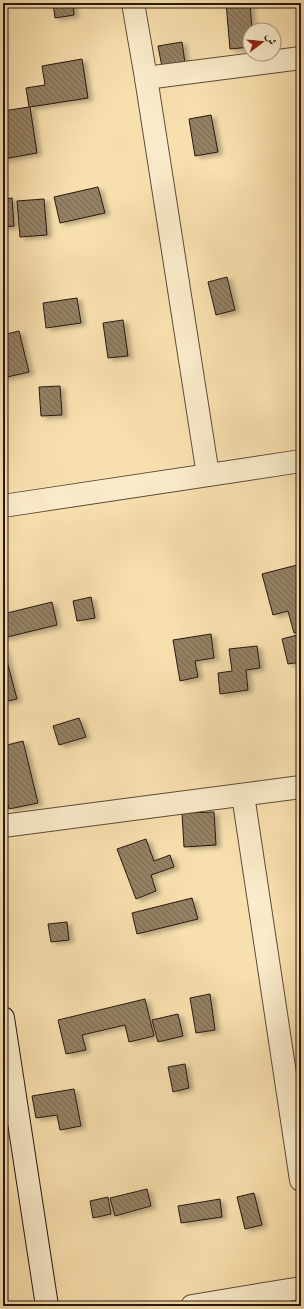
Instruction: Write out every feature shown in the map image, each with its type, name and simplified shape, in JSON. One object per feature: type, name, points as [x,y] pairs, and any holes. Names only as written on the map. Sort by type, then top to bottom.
[{"type":"street","points":[[133,3],[208,474]]},
{"type":"street","points":[[146,78],[301,58]]},
{"type":"street","points":[[3,506],[301,461]]},
{"type":"street","points":[[3,826],[301,787]]},
{"type":"street","points":[[243,795],[301,1180]]},
{"type":"street","points":[[3,1018],[46,1306]]},
{"type":"street","points":[[192,1306],[301,1288]]},
{"type":"building","points":[[53,3],[73,3],[74,15],[55,18]]},
{"type":"building","points":[[226,3],[250,3],[251,22],[242,22],[242,48],[230,49]]},
{"type":"building","points":[[182,42],[185,63],[162,67],[158,46]]},
{"type":"building","points":[[82,59],[88,98],[30,107],[37,153],[3,159],[3,111],[29,107],[26,88],[45,85],[42,66]]},
{"type":"building","points":[[211,115],[218,152],[195,156],[189,119]]},
{"type":"building","points":[[98,187],[105,213],[60,223],[54,197]]},
{"type":"building","points":[[12,198],[14,226],[3,227],[3,199]]},
{"type":"building","points":[[44,199],[47,235],[20,237],[17,201]]},
{"type":"building","points":[[227,277],[235,310],[216,315],[208,282]]},
{"type":"building","points":[[77,298],[81,323],[46,328],[43,303]]},
{"type":"building","points":[[123,320],[128,356],[108,358],[103,323]]},
{"type":"building","points":[[19,331],[29,372],[3,378],[3,335]]},
{"type":"building","points":[[60,386],[62,415],[41,416],[39,387]]},
{"type":"building","points":[[301,564],[301,631],[294,633],[288,611],[273,615],[262,574]]},
{"type":"building","points":[[91,597],[95,618],[77,621],[73,601]]},
{"type":"building","points":[[52,602],[57,625],[3,638],[3,614]]},
{"type":"building","points":[[211,634],[214,658],[195,661],[198,677],[180,681],[173,640]]},
{"type":"building","points":[[301,634],[301,662],[288,664],[282,639]]},
{"type":"building","points":[[3,646],[17,699],[3,702]]},
{"type":"building","points":[[257,646],[260,668],[246,670],[248,690],[220,694],[218,673],[232,671],[229,649]]},
{"type":"building","points":[[79,718],[86,737],[59,745],[53,726]]},
{"type":"building","points":[[23,741],[38,803],[9,809],[3,783],[3,746]]},
{"type":"building","points":[[214,812],[216,845],[184,847],[182,813]]},
{"type":"building","points":[[146,839],[154,861],[170,855],[174,867],[151,875],[156,891],[136,899],[117,849]]},
{"type":"building","points":[[192,898],[198,919],[137,934],[132,913]]},
{"type":"building","points":[[67,922],[69,940],[51,942],[48,924]]},
{"type":"building","points":[[210,994],[215,1030],[196,1033],[190,998]]},
{"type":"building","points":[[145,999],[154,1036],[129,1042],[125,1025],[82,1035],[86,1050],[66,1054],[58,1020]]},
{"type":"building","points":[[178,1014],[183,1036],[158,1042],[152,1020]]},
{"type":"building","points":[[185,1064],[189,1088],[173,1092],[168,1067]]},
{"type":"building","points":[[74,1089],[81,1126],[60,1130],[57,1115],[36,1118],[32,1096]]},
{"type":"building","points":[[147,1189],[151,1206],[115,1216],[110,1198]]},
{"type":"building","points":[[254,1193],[262,1225],[245,1229],[237,1197]]},
{"type":"building","points":[[108,1197],[111,1214],[93,1218],[90,1201]]},
{"type":"building","points":[[220,1199],[222,1217],[181,1223],[178,1206]]}]
